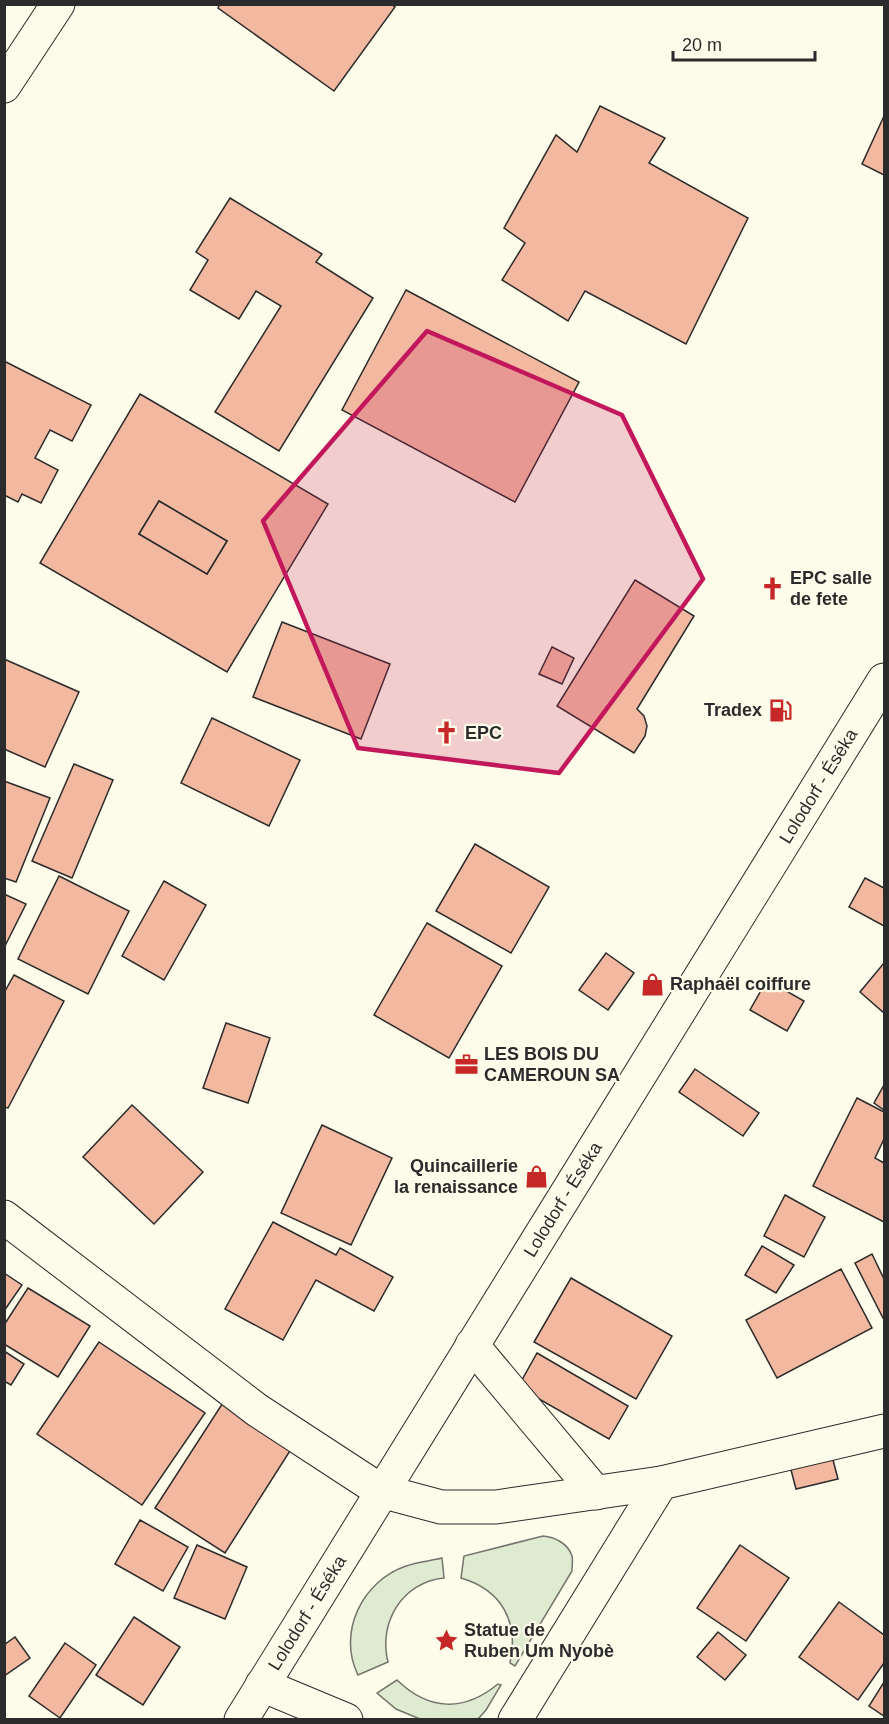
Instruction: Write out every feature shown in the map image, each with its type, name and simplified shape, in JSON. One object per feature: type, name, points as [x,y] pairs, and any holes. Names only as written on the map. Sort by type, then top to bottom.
[{"type":"street","points":[[4,86],[58,4]]},
{"type":"street","name":"Lolodorf - Éséka","points":[[240,1719],[885,680]]},
{"type":"street","points":[[4,1217],[257,1410],[381,1491],[441,1507],[496,1507],[662,1483],[885,1431]]},
{"type":"street","points":[[472,1345],[596,1493]]},
{"type":"street","points":[[515,1719],[662,1483]]},
{"type":"street","points":[[262,1686],[346,1719]]},
{"type":"highlighted area","points":[[427,331],[622,415],[703,579],[559,773],[358,748],[263,521]]},
{"type":"green space","points":[[543,1536],[556,1539],[570,1551],[572,1571],[515,1666],[510,1663],[512,1634],[504,1610],[497,1599],[487,1591],[461,1578],[464,1556]]},
{"type":"green space","points":[[442,1558],[444,1578],[416,1587],[396,1607],[387,1633],[388,1662],[358,1675],[352,1659],[350,1642],[352,1626],[366,1596],[390,1573],[410,1565]]},
{"type":"green space","points":[[397,1680],[422,1698],[447,1704],[472,1700],[498,1684],[501,1685],[478,1719],[420,1719],[396,1709],[377,1693]]},
{"type":"building","points":[[220,4],[391,4],[395,7],[334,91],[218,8]]},
{"type":"building","points":[[600,106],[665,138],[649,163],[748,218],[686,344],[585,291],[568,321],[502,280],[525,243],[504,228],[556,135],[577,152]]},
{"type":"building","points":[[884,116],[884,175],[862,164]]},
{"type":"building","points":[[230,198],[322,254],[316,262],[373,298],[279,451],[215,412],[281,306],[256,291],[239,319],[190,290],[208,260],[196,252]]},
{"type":"building","points":[[406,290],[579,382],[515,502],[342,410]]},
{"type":"building","points":[[4,361],[91,405],[72,441],[50,430],[35,458],[58,470],[41,503],[22,494],[18,502],[4,495]]},
{"type":"building","points":[[140,394],[328,504],[227,672],[40,563]],"holes":[[[159,501],[227,541],[207,574],[139,534]]]},
{"type":"building","points":[[159,501],[227,541],[207,574],[139,534]]},
{"type":"building","points":[[635,580],[694,616],[637,709],[644,716],[647,726],[645,736],[634,753],[557,706]]},
{"type":"building","points":[[282,622],[390,664],[361,739],[253,697]]},
{"type":"building","points":[[552,647],[574,658],[562,684],[539,674]]},
{"type":"building","points":[[4,659],[79,692],[45,767],[4,749]]},
{"type":"building","points":[[212,718],[300,760],[269,826],[181,783]]},
{"type":"building","points":[[74,764],[113,780],[72,878],[32,861]]},
{"type":"building","points":[[4,781],[50,798],[16,882],[4,878]]},
{"type":"building","points":[[475,844],[549,887],[511,953],[436,911]]},
{"type":"building","points":[[59,876],[129,911],[88,994],[18,959]]},
{"type":"building","points":[[865,878],[884,888],[884,926],[849,907]]},
{"type":"building","points":[[164,881],[206,905],[164,980],[122,956]]},
{"type":"building","points":[[4,894],[26,904],[4,948]]},
{"type":"building","points":[[427,923],[502,966],[449,1058],[374,1015]]},
{"type":"building","points":[[606,953],[634,973],[608,1010],[579,990]]},
{"type":"building","points":[[884,963],[884,1013],[860,992]]},
{"type":"building","points":[[14,975],[64,1001],[8,1108],[4,1107],[4,993]]},
{"type":"building","points":[[767,980],[804,1001],[787,1031],[750,1010]]},
{"type":"building","points":[[226,1023],[270,1038],[248,1103],[203,1088]]},
{"type":"building","points":[[695,1069],[759,1113],[743,1136],[679,1092]]},
{"type":"building","points":[[884,1085],[884,1110],[874,1103]]},
{"type":"building","points":[[857,1098],[884,1112],[884,1139],[875,1158],[884,1163],[884,1222],[813,1186]]},
{"type":"building","points":[[132,1105],[203,1172],[154,1224],[83,1157]]},
{"type":"building","points":[[322,1125],[392,1158],[351,1245],[281,1213]]},
{"type":"building","points":[[785,1195],[825,1217],[804,1257],[764,1236]]},
{"type":"building","points":[[273,1222],[336,1255],[340,1248],[393,1277],[374,1311],[316,1280],[283,1340],[225,1309]]},
{"type":"building","points":[[762,1246],[794,1265],[776,1293],[745,1275]]},
{"type":"building","points":[[872,1254],[884,1279],[884,1318],[855,1263]]},
{"type":"building","points":[[841,1269],[872,1328],[777,1378],[746,1320]]},
{"type":"building","points":[[4,1273],[22,1285],[4,1311]]},
{"type":"building","points":[[571,1278],[672,1336],[636,1399],[534,1342]]},
{"type":"building","points":[[28,1288],[90,1326],[58,1377],[4,1344],[4,1325]]},
{"type":"building","points":[[99,1342],[205,1413],[142,1505],[37,1434]]},
{"type":"building","points":[[4,1351],[24,1364],[11,1385],[4,1381]]},
{"type":"building","points":[[537,1353],[628,1406],[609,1439],[518,1387]]},
{"type":"building","points":[[226,1398],[295,1443],[225,1553],[155,1508]]},
{"type":"building","points":[[832,1456],[838,1479],[796,1489],[790,1466]]},
{"type":"building","points":[[140,1520],[188,1547],[163,1591],[115,1564]]},
{"type":"building","points":[[197,1545],[247,1567],[225,1619],[174,1598]]},
{"type":"building","points":[[740,1545],[789,1578],[746,1641],[697,1608]]},
{"type":"building","points":[[839,1602],[884,1635],[884,1663],[858,1700],[799,1657]]},
{"type":"building","points":[[134,1617],[180,1647],[143,1705],[96,1675]]},
{"type":"building","points":[[718,1632],[746,1655],[725,1680],[697,1657]]},
{"type":"building","points":[[15,1637],[30,1658],[4,1676],[4,1645]]},
{"type":"building","points":[[65,1643],[96,1665],[60,1718],[29,1696]]},
{"type":"building","points":[[884,1682],[884,1716],[869,1706]]},
{"type":"place","name":"EPC salle de fete","points":[[772,588]]},
{"type":"place","name":"Tradex","points":[[780,710]]},
{"type":"place","name":"EPC","points":[[447,733]]},
{"type":"place","name":"Raphaël coiffure","points":[[652,984]]},
{"type":"place","name":"LES BOIS DU CAMEROUN SA","points":[[466,1064]]},
{"type":"place","name":"Quincaillerie la renaissance","points":[[536,1176]]},
{"type":"place","name":"Statue de Ruben Um Nyobè","points":[[446,1640]]}]
